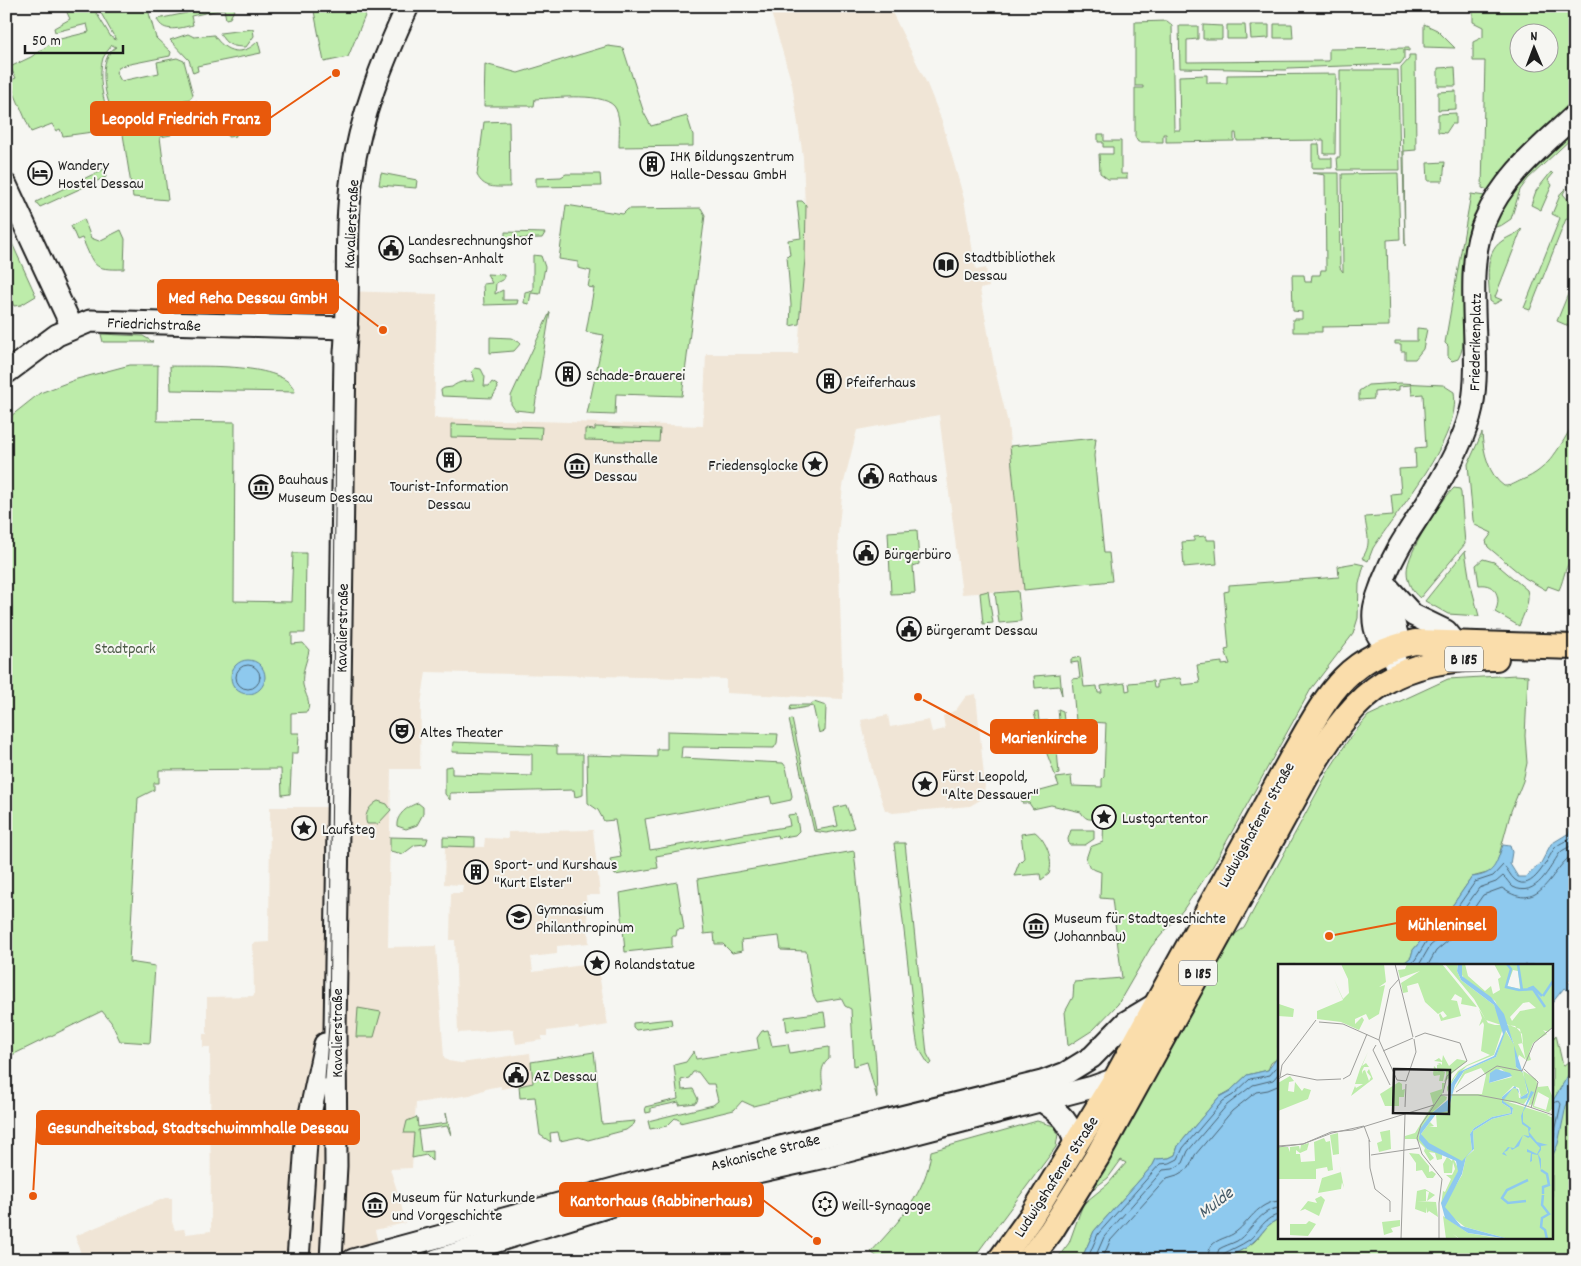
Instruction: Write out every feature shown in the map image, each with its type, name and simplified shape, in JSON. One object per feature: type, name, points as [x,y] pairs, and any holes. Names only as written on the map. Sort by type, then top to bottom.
[{"type":"main road","name":"Kavalierstraße","points":[[298,1260],[308,1128],[323,1064],[326,1031],[343,328],[342,210],[346,162],[353,123],[367,69],[392,6]]},
{"type":"main road","name":"Kavalierstraße","points":[[331,1260],[334,1228],[337,1109],[334,1032],[343,328],[348,307],[349,216],[358,141],[378,78],[408,6]]},
{"type":"main road","name":"Friederikenplatz","points":[[1400,674],[1389,648],[1379,639],[1374,622],[1375,596],[1398,547],[1435,491],[1450,462],[1469,417],[1476,372],[1475,269],[1483,223],[1495,200],[1516,172],[1575,115]]},
{"type":"main road","points":[[6,185],[72,327]]},
{"type":"main road","name":"Friedrichstraße","points":[[6,373],[36,350],[72,327],[90,321],[343,328]]},
{"type":"main road","points":[[1383,582],[1413,616],[1446,632],[1455,642]]},
{"type":"main road","name":"Ludwigshafener Straße","points":[[1000,1260],[1031,1217],[1075,1147],[1106,1087],[1156,1004],[1322,706],[1353,669],[1371,656],[1389,648],[1425,641],[1455,642],[1518,651]]},
{"type":"main road","name":"B 185","points":[[1518,651],[1575,647]]},
{"type":"main road","name":"Ludwigshafener Straße","points":[[1029,1260],[1074,1196],[1336,729],[1365,695],[1380,684],[1400,674],[1441,662],[1518,651]]},
{"type":"main road","name":"B 185","points":[[1518,651],[1575,660]]},
{"type":"main road","name":"Askanische Straße","points":[[362,1258],[643,1181],[1026,1086],[1066,1073],[1092,1057],[1126,1022],[1156,1004]]},
{"type":"main road","name":"Askanische Straße","points":[[436,1260],[626,1201],[826,1157],[1042,1101],[1106,1087],[1147,1064]]},
{"type":"main road","points":[[1066,1073],[1106,1087],[1110,1116],[1109,1135]]},
{"type":"main road","points":[[1042,1101],[1062,1114],[1073,1132],[1075,1147]]},
{"type":"main road","points":[[334,1228],[349,1249],[362,1258]]},
{"type":"shaded area","points":[[769,6],[889,6],[927,84],[942,121],[964,199],[976,270],[986,268],[989,287],[980,289],[995,370],[1008,423],[1024,590],[962,594],[939,415],[857,430],[843,486],[838,535],[843,699],[726,693],[726,679],[426,672],[421,704],[420,769],[391,769],[388,947],[436,946],[444,1057],[448,1061],[461,1063],[530,1053],[533,1083],[501,1089],[501,1086],[489,1088],[470,1095],[416,1103],[412,1168],[390,1169],[400,1199],[405,1223],[375,1230],[382,1260],[83,1260],[75,1236],[165,1198],[172,1198],[172,1222],[175,1230],[184,1229],[186,1234],[211,1231],[210,1047],[203,1047],[203,1034],[207,1034],[207,997],[254,996],[253,943],[269,942],[270,807],[333,807],[343,291],[437,294],[434,418],[703,426],[706,354],[798,354],[806,233],[803,157],[792,84]]},
{"type":"shaded area","points":[[976,694],[985,787],[982,799],[970,806],[893,813],[885,810],[873,774],[861,720],[888,715],[890,727],[929,720],[932,732],[945,729],[943,716],[956,710],[966,696]]},
{"type":"shaded area","name":"Gymnasium Philanthropinum","points":[[593,830],[600,895],[586,895],[589,943],[557,946],[557,954],[531,957],[533,972],[597,963],[608,1025],[579,1030],[578,1027],[547,1031],[547,1036],[542,1036],[542,1040],[516,1044],[513,1029],[458,1033],[455,940],[450,940],[451,893],[462,893],[463,885],[444,884],[445,847],[484,847],[485,838],[508,839],[508,832]]},
{"type":"green space","points":[[64,6],[92,6],[111,37],[116,40],[97,6],[147,6],[156,38],[171,52],[170,56],[120,66],[116,72],[121,81],[159,73],[157,62],[177,58],[184,61],[193,95],[190,99],[121,114],[113,112],[105,87],[104,68],[106,60],[110,52],[116,47],[112,45],[103,58],[101,72],[103,95],[110,116],[131,116],[197,102],[199,108],[204,107],[207,119],[235,118],[236,136],[228,137],[226,121],[202,123],[202,132],[197,133],[195,123],[170,126],[171,135],[160,137],[168,200],[133,197],[122,128],[63,136],[60,129],[56,131],[52,124],[31,132],[9,81],[16,78],[10,67],[31,57],[56,40],[89,32],[87,24],[55,32],[54,28],[70,19]]},
{"type":"green space","points":[[205,6],[236,6],[230,18],[226,19],[224,9],[191,16],[193,25],[172,29],[163,27],[157,19],[187,13],[186,11]]},
{"type":"green space","points":[[313,6],[369,6],[348,57],[324,62]]},
{"type":"green space","points":[[1473,6],[1575,6],[1575,99],[1514,156],[1488,190],[1482,188],[1485,61],[1473,61],[1473,42],[1483,37],[1483,27],[1473,22]]},
{"type":"green space","points":[[1167,21],[1172,25],[1174,130],[1180,130],[1179,76],[1207,75],[1207,83],[1227,83],[1227,75],[1336,74],[1335,154],[1324,154],[1324,140],[1237,141],[1236,133],[1234,133],[1234,141],[1166,142],[1166,134],[1163,134],[1163,142],[1138,142],[1135,137],[1135,88],[1143,88],[1143,86],[1135,86],[1135,22]]},
{"type":"green space","points":[[1274,24],[1292,24],[1293,38],[1274,38]]},
{"type":"green space","points":[[1424,24],[1437,30],[1455,48],[1424,47]]},
{"type":"green space","points":[[1203,25],[1222,26],[1222,39],[1203,39]]},
{"type":"green space","points":[[1227,25],[1245,25],[1246,39],[1227,39]]},
{"type":"green space","points":[[1250,25],[1269,25],[1269,38],[1251,39]]},
{"type":"green space","points":[[1179,26],[1198,26],[1198,39],[1187,40],[1187,62],[1329,61],[1329,49],[1409,48],[1409,51],[1404,50],[1404,59],[1400,64],[1287,68],[1286,70],[1180,68]]},
{"type":"green space","points":[[253,29],[254,36],[246,47],[230,44],[224,40],[220,33]]},
{"type":"green space","points":[[188,34],[194,37],[214,35],[223,46],[235,51],[246,49],[258,41],[261,53],[197,66],[198,71],[193,73],[189,60],[170,40]]},
{"type":"green space","points":[[608,46],[623,48],[644,113],[651,126],[687,116],[693,135],[693,146],[619,147],[618,113],[611,103],[603,100],[580,97],[535,99],[534,106],[484,106],[485,64],[518,73]]},
{"type":"green space","points":[[1409,55],[1415,55],[1416,150],[1404,151],[1405,246],[1401,68],[1409,59]]},
{"type":"green space","points":[[1455,67],[1456,86],[1438,86],[1438,68]]},
{"type":"green space","points":[[1340,70],[1398,70],[1400,170],[1338,170],[1337,157],[1340,157]]},
{"type":"green space","points":[[1456,91],[1456,109],[1438,110],[1438,92]]},
{"type":"green space","points":[[1456,113],[1456,124],[1452,124],[1446,133],[1438,132],[1438,114]]},
{"type":"green space","points":[[509,121],[510,187],[490,186],[483,183],[477,175],[484,122]]},
{"type":"green space","points":[[1575,124],[1575,135],[1528,179],[1520,190],[1511,219],[1502,225],[1489,229],[1504,200]]},
{"type":"green space","points":[[1098,134],[1104,134],[1104,141],[1121,141],[1121,174],[1127,174],[1127,179],[1108,179],[1100,173],[1099,154],[1113,154],[1113,147],[1103,147],[1103,142],[1098,142]]},
{"type":"green space","points":[[1312,144],[1319,144],[1320,158],[1332,158],[1332,168],[1312,168]]},
{"type":"green space","points":[[1445,162],[1443,181],[1428,181],[1427,163]]},
{"type":"green space","points":[[104,169],[106,177],[40,207],[36,202]]},
{"type":"green space","points":[[1551,172],[1553,174],[1548,180],[1552,185],[1541,210],[1531,205],[1536,191]]},
{"type":"green space","points":[[381,173],[417,180],[416,188],[379,185]]},
{"type":"green space","points":[[1312,173],[1339,173],[1340,268],[1343,272],[1342,174],[1398,173],[1400,239],[1387,240],[1389,326],[1322,327],[1322,332],[1293,332],[1293,319],[1302,319],[1302,312],[1293,311],[1292,275],[1304,275],[1305,282],[1311,282],[1312,275],[1320,275],[1321,270],[1326,270],[1325,175]]},
{"type":"green space","points":[[566,174],[600,174],[601,186],[536,187],[536,178],[561,177]]},
{"type":"green space","points":[[1566,188],[1563,194],[1575,208],[1575,221],[1566,219],[1530,310],[1524,308],[1560,218],[1552,214],[1561,193]]},
{"type":"green space","points":[[1471,194],[1485,196],[1479,208],[1468,249],[1463,312],[1464,333],[1461,353],[1458,359],[1452,361],[1448,357],[1448,346],[1445,343]]},
{"type":"green space","points":[[797,201],[802,201],[806,205],[805,259],[799,324],[790,326],[791,305],[787,256],[790,255],[788,240],[801,238]]},
{"type":"green space","points":[[566,205],[623,214],[628,209],[701,208],[705,215],[682,396],[616,394],[615,415],[587,414],[604,335],[586,332],[594,288],[588,287],[591,271],[578,268],[578,262],[559,259]]},
{"type":"green space","points":[[84,219],[91,238],[99,241],[121,230],[125,239],[124,269],[105,269],[95,264],[82,238],[77,240],[71,226]]},
{"type":"green space","points":[[1522,228],[1495,297],[1502,300],[1494,304],[1490,301],[1488,277],[1492,253],[1502,241]]},
{"type":"green space","points":[[6,230],[36,296],[21,305],[14,306],[6,289]]},
{"type":"green space","points":[[505,232],[545,233],[542,238],[505,239]]},
{"type":"green space","points":[[533,255],[541,256],[545,267],[540,294],[531,293],[529,304],[524,303],[525,292],[533,290]]},
{"type":"green space","points":[[487,274],[504,275],[504,279],[496,283],[495,294],[503,290],[503,300],[518,300],[517,304],[484,305],[483,284],[492,283]]},
{"type":"green space","points":[[1575,277],[1575,324],[1573,328],[1557,321]]},
{"type":"green space","points":[[550,312],[534,412],[515,410],[511,404],[511,396]]},
{"type":"green space","points":[[1417,328],[1427,329],[1423,349],[1415,359],[1405,359],[1405,351],[1401,351],[1401,344],[1395,344],[1395,341],[1417,341]]},
{"type":"green space","points":[[101,334],[143,336],[153,342],[103,342]]},
{"type":"green space","points":[[490,337],[511,338],[521,343],[514,351],[490,353]]},
{"type":"green space","name":"Stadtpark","points":[[130,365],[158,365],[157,421],[235,422],[234,601],[291,602],[293,553],[306,553],[305,633],[292,633],[292,644],[303,643],[309,650],[303,671],[308,708],[307,712],[291,713],[291,733],[299,733],[298,753],[292,753],[290,794],[282,795],[281,769],[159,770],[159,783],[154,783],[154,790],[138,798],[129,962],[155,966],[150,1043],[120,1041],[111,1022],[102,1011],[6,1058],[6,420],[40,393],[77,379]]},
{"type":"green space","points":[[170,366],[219,366],[259,370],[276,375],[288,382],[295,392],[171,390]]},
{"type":"green space","points":[[475,368],[481,369],[485,377],[484,386],[489,386],[492,382],[497,385],[498,388],[492,398],[442,396],[441,390],[444,388],[463,382],[475,381],[472,371]]},
{"type":"green space","points":[[1400,383],[1443,385],[1454,392],[1454,410],[1448,430],[1438,451],[1411,494],[1373,548],[1368,561],[1362,558],[1368,543],[1365,517],[1393,515],[1391,494],[1401,493],[1399,469],[1416,468],[1415,448],[1426,447],[1423,394],[1412,395],[1411,385],[1399,386],[1399,390],[1374,392],[1374,399],[1359,400],[1359,391],[1368,385]]},
{"type":"green space","points":[[1575,421],[1575,555],[1567,567],[1559,590],[1548,586],[1546,590],[1525,578],[1488,547],[1486,541],[1492,533],[1475,525],[1473,520],[1468,464],[1482,433],[1485,455],[1494,476],[1504,486],[1513,484],[1532,475],[1547,463],[1559,448]]},
{"type":"green space","points":[[451,424],[542,427],[541,439],[451,437]]},
{"type":"green space","points":[[595,427],[660,429],[659,442],[585,440],[585,429],[595,430]]},
{"type":"green space","points":[[1096,438],[1094,456],[1104,553],[1109,553],[1112,581],[1024,590],[1010,446]]},
{"type":"green space","points":[[1454,488],[1460,489],[1461,493],[1465,544],[1420,598],[1410,586],[1407,575],[1408,563],[1418,540],[1441,503]]},
{"type":"green space","points":[[917,530],[919,564],[913,566],[915,593],[891,594],[888,532]]},
{"type":"green space","points":[[1206,536],[1206,540],[1215,540],[1217,564],[1184,567],[1182,542],[1194,541],[1194,537]]},
{"type":"green space","points":[[1465,551],[1470,582],[1479,616],[1448,614],[1425,601]]},
{"type":"green space","points":[[1483,559],[1494,562],[1527,590],[1527,604],[1519,626],[1495,612],[1498,602],[1496,592],[1490,586],[1479,585],[1476,565]]},
{"type":"green space","points":[[1355,563],[1364,565],[1359,584],[1358,618],[1353,634],[1311,689],[1213,866],[1183,910],[1151,947],[1118,1004],[1093,1030],[1068,1046],[1065,1012],[1073,997],[1074,982],[1122,978],[1112,899],[1100,898],[1101,872],[1090,868],[1086,859],[1090,847],[1103,842],[1104,815],[1088,819],[1081,812],[1051,805],[1033,809],[1029,803],[1022,803],[1022,796],[1059,786],[1056,778],[1071,776],[1072,786],[1102,787],[1106,723],[1076,721],[1072,679],[1080,678],[1078,662],[1071,663],[1071,659],[1080,657],[1084,687],[1097,686],[1098,693],[1102,693],[1101,686],[1125,683],[1126,691],[1130,690],[1129,683],[1153,681],[1154,688],[1157,688],[1157,681],[1180,678],[1182,685],[1200,683],[1197,665],[1222,662],[1222,665],[1230,664],[1225,650],[1229,649],[1224,592],[1229,591],[1229,585],[1339,577],[1338,566]]},
{"type":"green space","points":[[988,591],[993,623],[983,624],[980,593]]},
{"type":"green space","points":[[1018,591],[1021,621],[999,623],[995,593]]},
{"type":"green space","points":[[1060,674],[1062,695],[1059,686],[1035,688],[1034,676]]},
{"type":"green space","points":[[1528,676],[1525,736],[1527,763],[1523,781],[1511,811],[1497,863],[1491,872],[1472,877],[1441,922],[1431,929],[1413,950],[1411,957],[1403,964],[1278,964],[1278,1058],[1271,1063],[1268,1070],[1247,1075],[1230,1091],[1219,1097],[1178,1146],[1175,1155],[1169,1158],[1156,1159],[1153,1165],[1094,1231],[1081,1260],[1056,1260],[1069,1243],[1083,1204],[1108,1184],[1126,1163],[1121,1160],[1108,1178],[1090,1191],[1116,1149],[1235,934],[1244,928],[1329,770],[1349,739],[1368,716],[1448,679]]},
{"type":"green space","points":[[814,702],[826,706],[825,731],[819,733],[813,706],[790,710],[791,705],[810,705]]},
{"type":"green space","points":[[1058,709],[1063,711],[1064,721],[1054,722],[1055,735],[1049,735],[1048,730],[1039,731],[1034,713],[1038,712],[1039,721],[1059,720]]},
{"type":"green space","points":[[792,719],[816,830],[838,826],[834,808],[846,805],[854,828],[826,833],[814,831],[789,720]]},
{"type":"green space","points":[[667,731],[778,734],[777,743],[774,748],[682,747],[681,758],[783,763],[786,767],[792,796],[791,800],[772,804],[770,796],[645,819],[650,850],[790,826],[788,815],[796,814],[799,831],[795,835],[778,838],[777,835],[656,856],[658,868],[615,875],[610,859],[621,857],[615,820],[604,821],[598,810],[588,803],[587,755],[657,757],[657,749],[667,749]]},
{"type":"green space","points":[[453,742],[557,746],[557,754],[583,754],[583,795],[575,797],[574,790],[450,793],[450,800],[445,794],[445,767],[452,766],[452,774],[532,776],[532,754],[452,752]]},
{"type":"green space","points":[[1066,745],[1066,748],[1057,750],[1059,774],[1055,775],[1044,746]]},
{"type":"green space","points":[[378,801],[387,804],[391,810],[378,824],[367,824],[366,817],[368,811]]},
{"type":"green space","points":[[418,803],[423,807],[423,814],[417,825],[406,829],[397,826],[398,818],[403,811]]},
{"type":"green space","points":[[1071,830],[1094,830],[1094,839],[1085,845],[1069,845],[1068,839]]},
{"type":"green space","points":[[1035,832],[1046,845],[1050,857],[1049,874],[1041,880],[1040,874],[1014,876],[1019,863],[1024,858],[1021,834]]},
{"type":"green space","points":[[390,837],[428,838],[426,844],[415,845],[403,854],[390,851]]},
{"type":"green space","points":[[443,837],[475,838],[475,847],[443,846]]},
{"type":"green space","points":[[894,843],[905,843],[927,1054],[932,1063],[929,1065],[918,1047],[916,1035]]},
{"type":"green space","points":[[854,851],[876,1062],[877,1098],[867,1062],[854,1066],[851,1009],[845,1006],[841,998],[817,1002],[813,995],[806,951],[781,950],[779,936],[741,940],[742,951],[732,953],[723,944],[715,944],[714,933],[704,934],[698,879]]},
{"type":"green space","points":[[677,882],[684,929],[677,930],[676,936],[672,936],[672,947],[625,952],[620,893]]},
{"type":"green space","points":[[358,1008],[381,1012],[374,1037],[356,1037]]},
{"type":"green space","points":[[824,1012],[826,1026],[787,1031],[785,1017]]},
{"type":"green space","points":[[671,1019],[672,1025],[636,1030],[633,1027],[633,1023]]},
{"type":"green space","points":[[768,1030],[772,1046],[788,1044],[790,1053],[829,1047],[829,1059],[824,1065],[822,1072],[823,1089],[753,1106],[742,1101],[734,1110],[680,1123],[681,1121],[675,1118],[667,1126],[650,1129],[648,1121],[713,1105],[718,1101],[714,1084],[707,1084],[698,1072],[693,1072],[689,1078],[681,1080],[682,1090],[693,1089],[698,1099],[696,1103],[679,1105],[679,1102],[651,1108],[651,1112],[646,1113],[645,1107],[678,1099],[674,1065],[686,1062],[694,1051],[696,1059],[759,1049],[757,1038],[762,1031]]},
{"type":"green space","points":[[1556,1035],[1563,1066],[1575,1056],[1575,1260],[1223,1260],[1250,1245],[1268,1226],[1278,1220],[1278,1238],[1554,1238],[1554,1038]]},
{"type":"green space","points":[[594,1052],[602,1124],[635,1121],[634,1124],[626,1130],[588,1140],[579,1137],[560,1141],[558,1132],[550,1133],[551,1142],[540,1135],[535,1097],[520,1098],[519,1086],[533,1083],[531,1062]]},
{"type":"green space","points":[[446,1113],[451,1135],[447,1126],[418,1130],[421,1152],[432,1151],[432,1161],[426,1155],[412,1158],[414,1133],[404,1133],[407,1121],[417,1117],[418,1127],[447,1123]]},
{"type":"green space","points":[[1037,1121],[1054,1126],[1058,1134],[1056,1147],[972,1260],[881,1260],[871,1252],[910,1206],[924,1180],[931,1151]]},
{"type":"water","points":[[248,660],[255,661],[260,665],[264,670],[264,684],[260,689],[255,693],[248,694],[241,693],[236,689],[232,684],[231,677],[232,670],[236,665],[241,661]]},
{"type":"water","points":[[1575,810],[1575,973],[1568,982],[1575,987],[1575,995],[1564,988],[1554,1000],[1554,964],[1403,964],[1411,957],[1413,950],[1431,929],[1441,922],[1472,877],[1486,874],[1494,867],[1503,845],[1510,846],[1512,852],[1510,864],[1518,877],[1526,877],[1541,863],[1551,844],[1569,833]]},
{"type":"water","name":"Mulde","points":[[1278,1057],[1278,1220],[1268,1226],[1250,1245],[1223,1260],[1081,1260],[1094,1231],[1153,1165],[1156,1159],[1169,1158],[1175,1155],[1178,1146],[1219,1097],[1230,1091],[1247,1075],[1268,1070]]},
{"type":"water","points":[[1575,1064],[1575,1093],[1566,1106],[1558,1144],[1554,1153],[1554,1099]]},
{"type":"tram line","points":[[325,1079],[329,1025],[336,430]]},
{"type":"place","name":"Leopold Friedrich Franz","points":[[336,73]]},
{"type":"place","name":"IHK Bildungszentrum Halle-Dessau GmbH","points":[[652,164]]},
{"type":"place","name":"Wandery Hostel Dessau","points":[[40,173]]},
{"type":"place","name":"Landesrechnungshof Sachsen-Anhalt","points":[[391,248]]},
{"type":"place","name":"Stadtbibliothek Dessau","points":[[946,265]]},
{"type":"place","name":"Med Reha Dessau GmbH","points":[[383,330]]},
{"type":"place","name":"Schade-Brauerei","points":[[568,374]]},
{"type":"place","name":"Pfeiferhaus","points":[[829,381]]},
{"type":"place","name":"Tourist-Information Dessau","points":[[449,460]]},
{"type":"place","name":"Friedensglocke","points":[[815,464]]},
{"type":"place","name":"Kunsthalle Dessau","points":[[577,466]]},
{"type":"place","name":"Rathaus","points":[[871,476]]},
{"type":"place","name":"Bauhaus Museum Dessau","points":[[261,487]]},
{"type":"place","name":"Bürgerbüro","points":[[866,553]]},
{"type":"place","name":"Bürgeramt Dessau","points":[[909,629]]},
{"type":"place","name":"Marienkirche","points":[[918,697]]},
{"type":"place","name":"Altes Theater","points":[[402,731]]},
{"type":"place","name":"Fürst Leopold, \"Alte Dessauer\"","points":[[925,784]]},
{"type":"place","name":"Lustgartentor","points":[[1104,817]]},
{"type":"place","name":"Laufsteg","points":[[304,828]]},
{"type":"place","name":"Sport- und Kurshaus \"Kurt Elster\"","points":[[476,872]]},
{"type":"place","name":"Gymnasium Philanthropinum","points":[[519,917]]},
{"type":"place","name":"Museum für Stadtgeschichte (Johannbau)","points":[[1036,926]]},
{"type":"place","name":"Mühleninsel","points":[[1329,936]]},
{"type":"place","name":"Rolandstatue","points":[[597,963]]},
{"type":"place","name":"AZ Dessau","points":[[516,1075]]},
{"type":"place","name":"Gesundheitsbad, Stadtschwimmhalle Dessau","points":[[33,1196]]},
{"type":"place","name":"Weill-Synagoge","points":[[825,1204]]},
{"type":"place","name":"Museum für Naturkunde und Vorgeschichte","points":[[375,1205]]},
{"type":"place","name":"Kantorhaus (Rabbinerhaus)","points":[[817,1241]]}]
